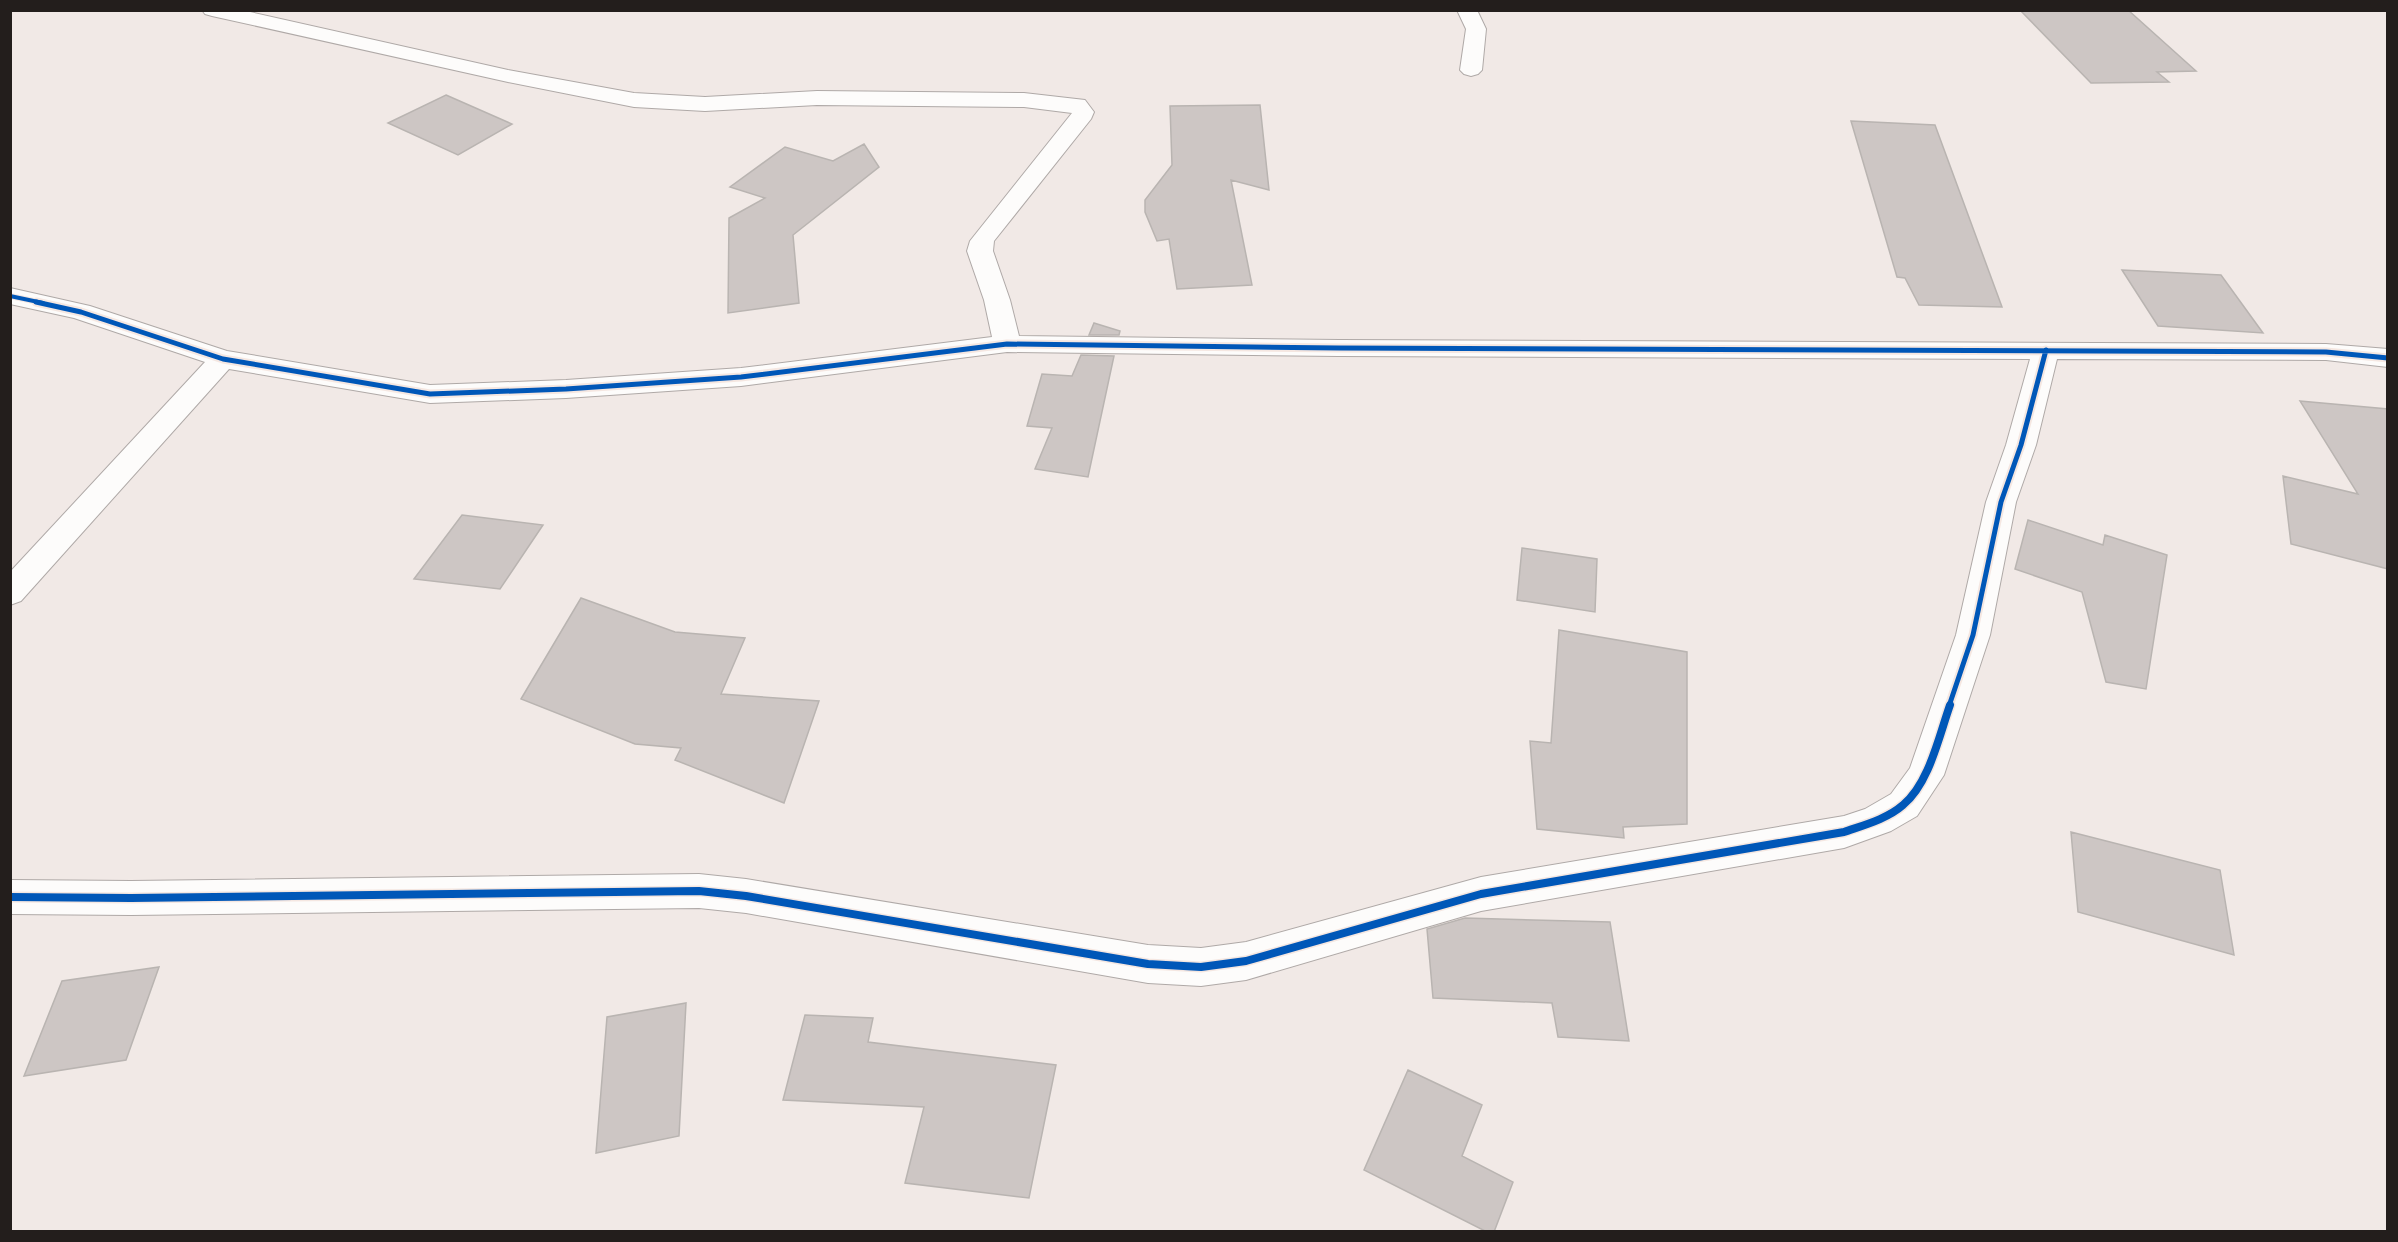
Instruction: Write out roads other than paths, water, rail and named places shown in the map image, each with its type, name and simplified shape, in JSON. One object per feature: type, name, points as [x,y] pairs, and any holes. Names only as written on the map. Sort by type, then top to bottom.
[{"type":"street","points":[[212,10],[508,76],[634,100],[705,104],[817,98],[1013,100],[1077,105],[1083,112],[1080,119],[982,241],[980,251],[1007,344]]},
{"type":"street","points":[[1467,10],[1476,29],[1471,70]]},
{"type":"street","points":[[10,296],[81,312],[223,359],[430,394],[566,389],[741,377],[1007,344],[1363,349],[2326,352],[2388,358]]},
{"type":"street","points":[[10,897],[131,898],[699,891],[746,896],[1148,964],[1201,967],[1246,961],[1481,894],[1844,832],[1878,820],[1904,805],[1926,775],[1973,635],[2001,502],[2021,445],[2046,350]]},
{"type":"street","points":[[10,593],[223,359]]}]
